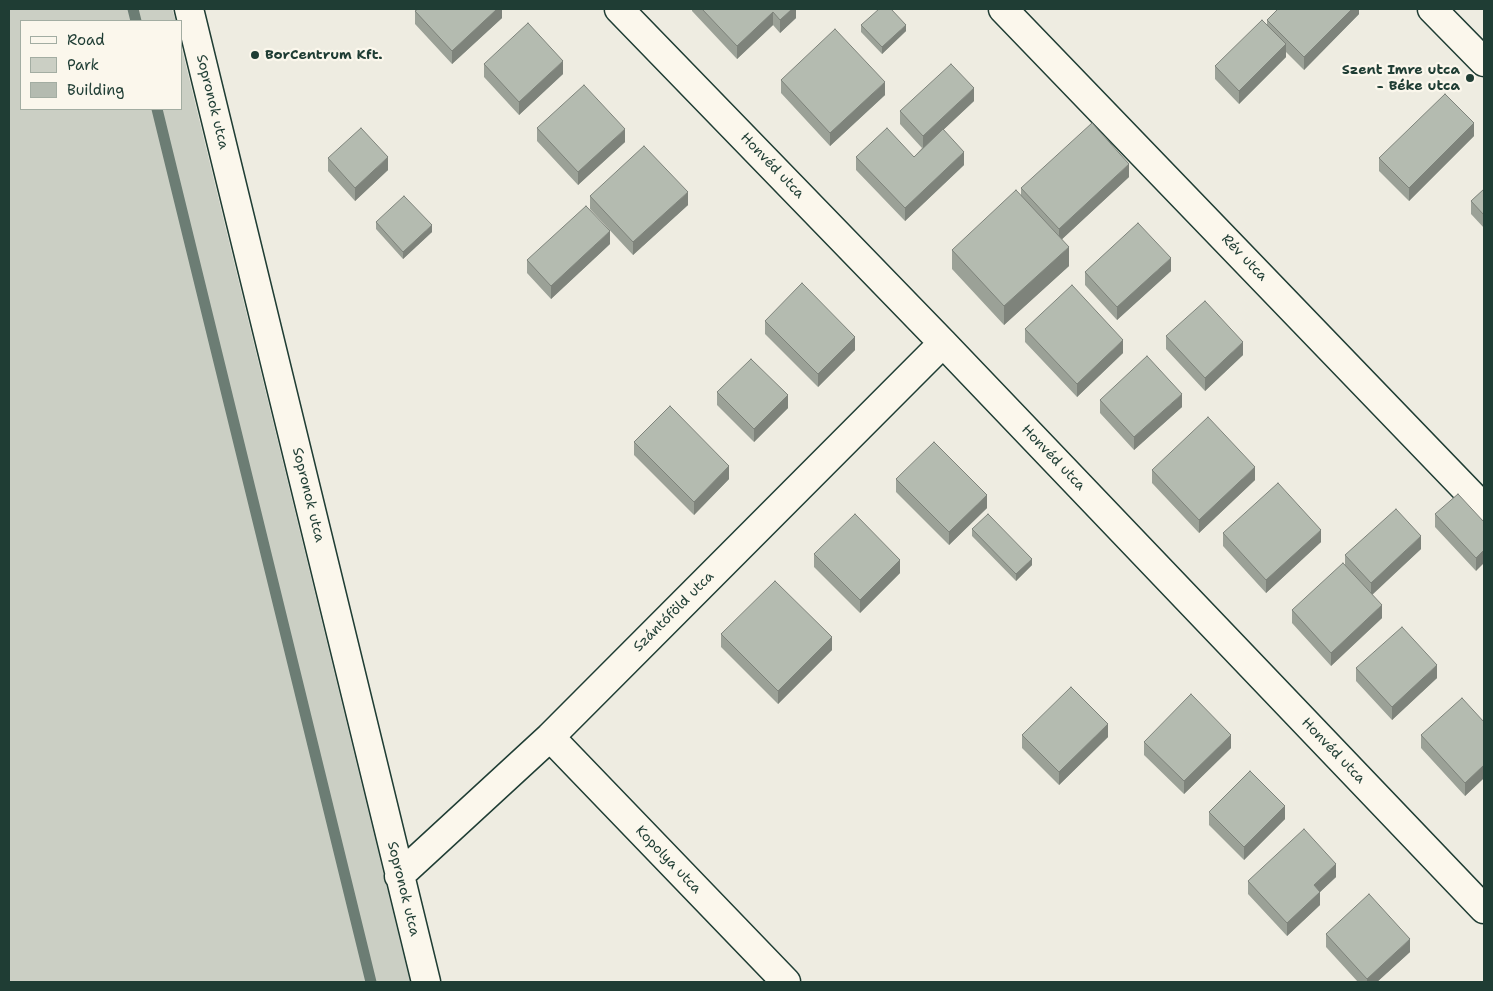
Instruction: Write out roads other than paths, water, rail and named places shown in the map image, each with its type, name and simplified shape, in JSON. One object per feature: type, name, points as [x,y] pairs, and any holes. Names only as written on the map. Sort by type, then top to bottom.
[{"type":"street","name":"Sopronok utca","points":[[189,9],[426,982]]},
{"type":"street","name":"Honvéd utca","points":[[619,9],[944,343],[1484,910]]},
{"type":"street","name":"Rév utca","points":[[1004,9],[1484,508]]},
{"type":"street","points":[[1432,9],[1484,62]]},
{"type":"street","name":"Szántóföld utca","points":[[399,876],[550,737],[944,343]]},
{"type":"street","name":"Kopolya utca","points":[[550,737],[786,982]]},
{"type":"waterway","points":[[133,9],[136,20]]},
{"type":"waterway","points":[[157,110],[371,982]]},
{"type":"place","name":"BorCentrum Kft.","points":[[255,55]]},
{"type":"place","name":"Szent Imre utca - Béke utca","points":[[1470,78]]}]
